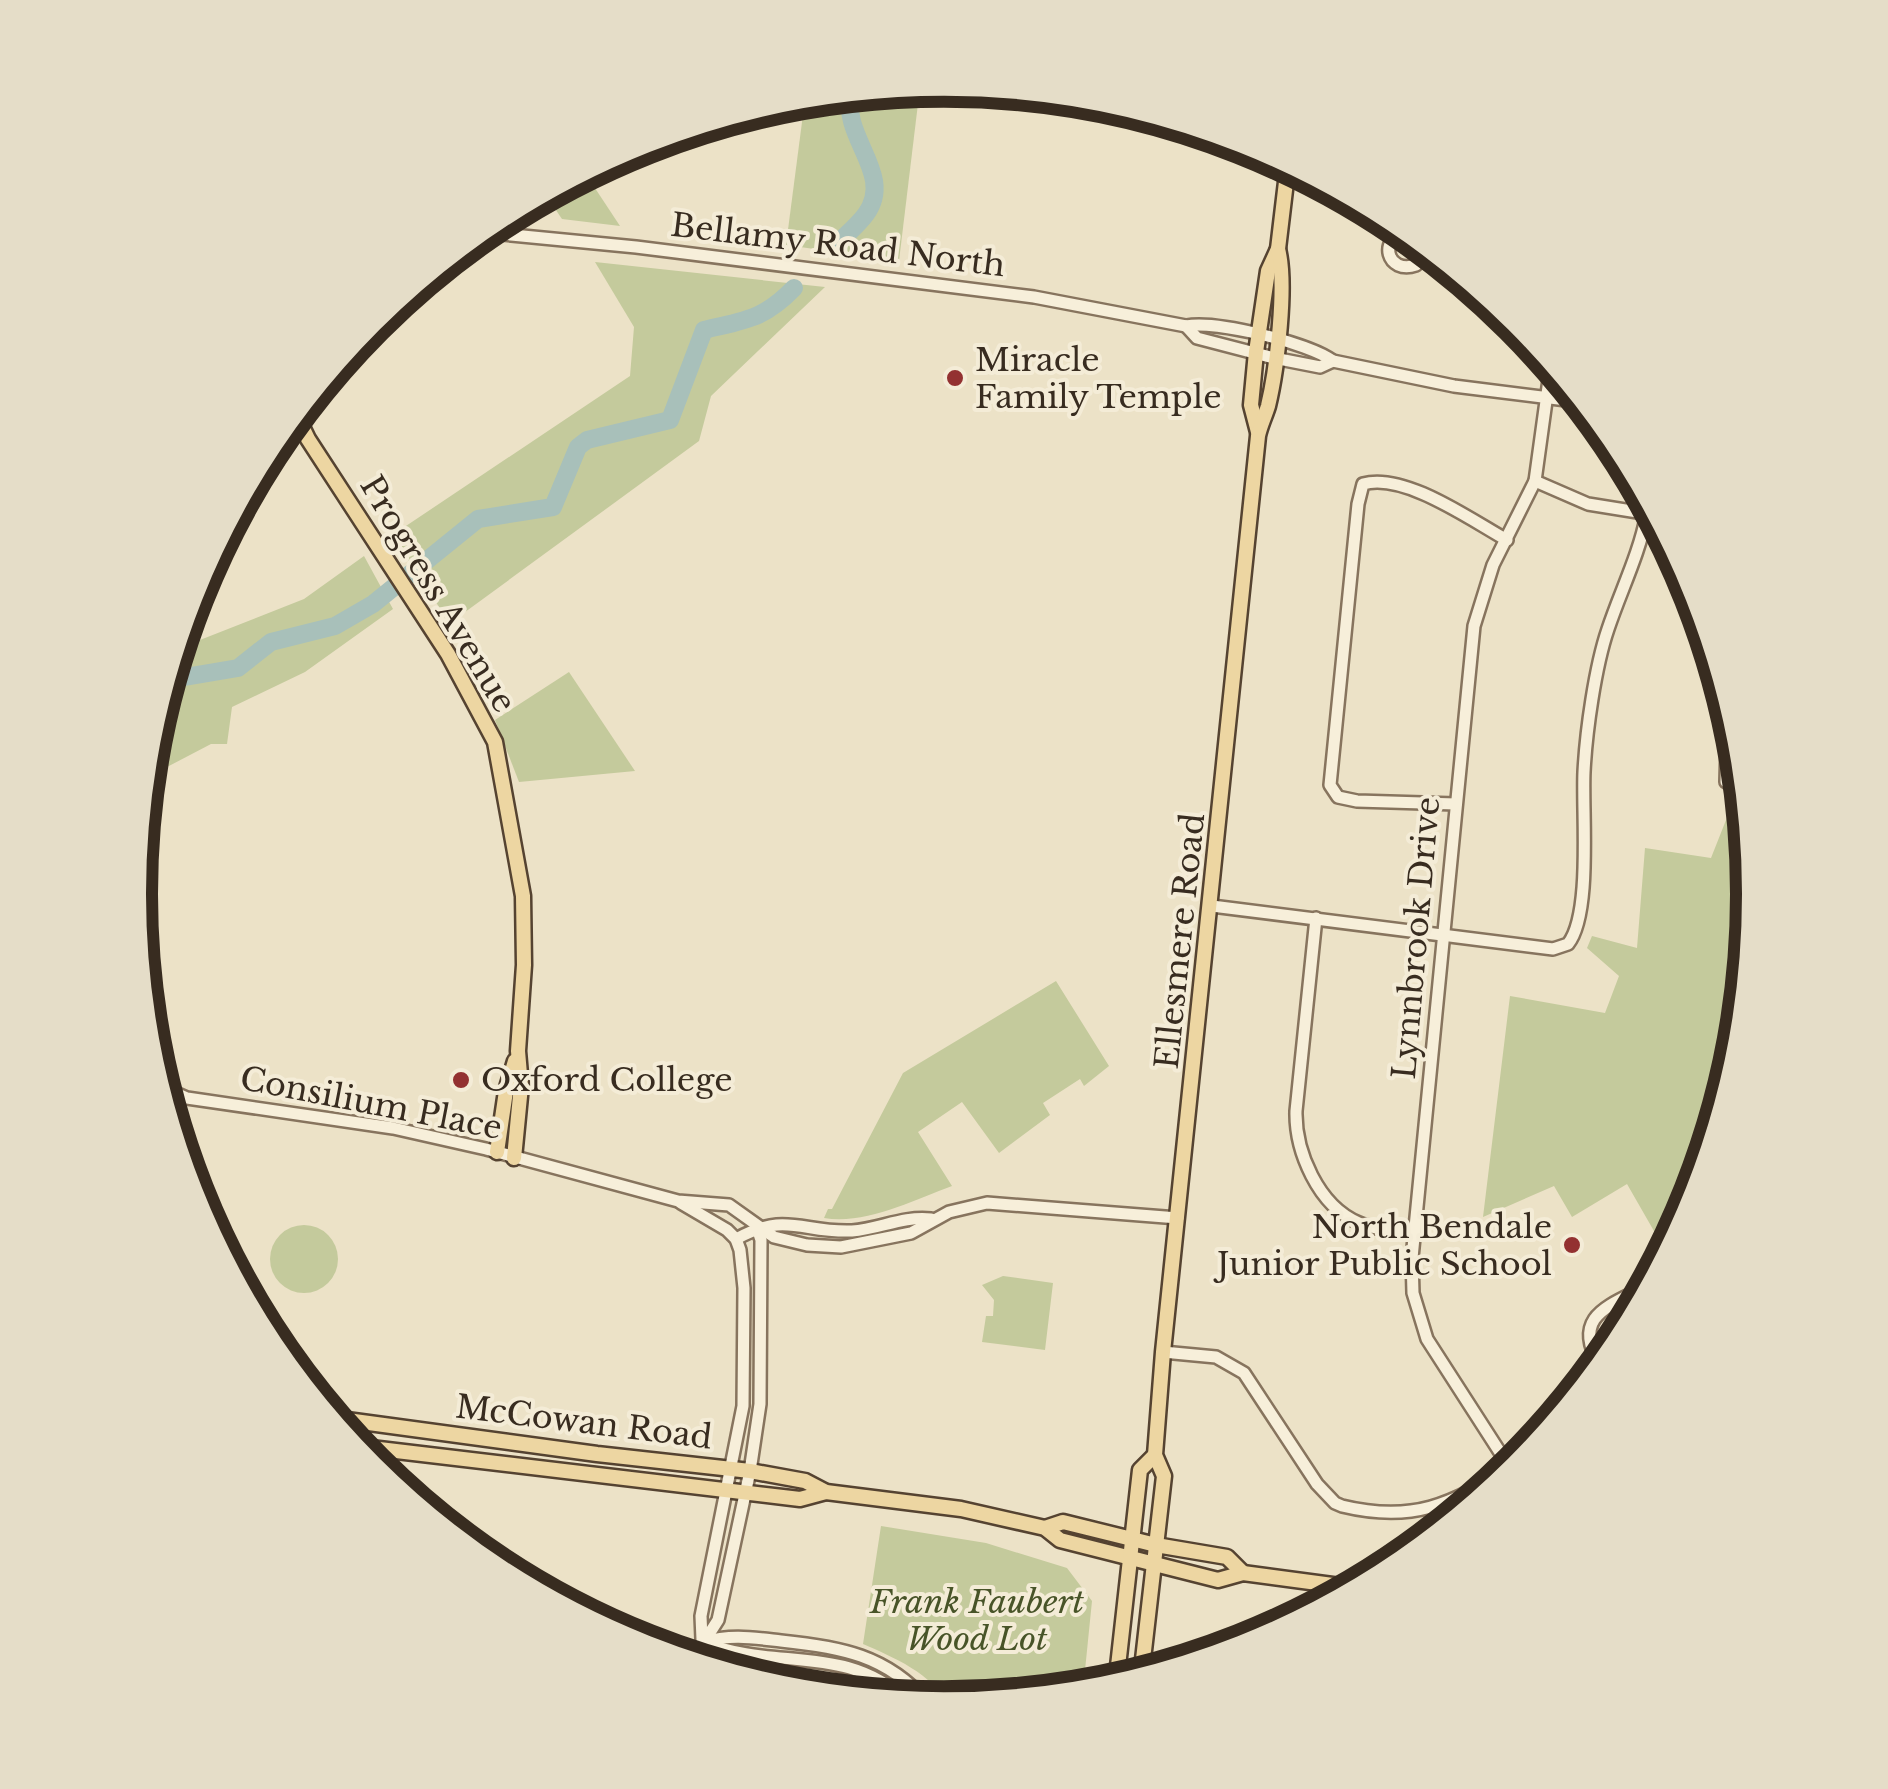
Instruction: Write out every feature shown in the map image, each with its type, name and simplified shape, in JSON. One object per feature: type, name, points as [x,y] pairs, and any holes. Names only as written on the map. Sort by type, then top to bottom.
[{"type":"main road","name":"Ellesmere Road","points":[[1258,432],[1251,405],[1258,334],[1268,270],[1278,249],[1286,180]]},
{"type":"main road","name":"Ellesmere Road","points":[[1143,1661],[1164,1476],[1155,1455],[1163,1352],[1258,432],[1268,406],[1276,340],[1283,269],[1278,249]]},
{"type":"main road","name":"Progress Avenue","points":[[303,429],[448,654],[495,742],[524,896],[518,1051],[521,1086],[514,1158]]},
{"type":"main road","name":"Progress Avenue","points":[[497,1152],[506,1092],[518,1051]]},
{"type":"main road","name":"McCowan Road","points":[[352,1421],[750,1471],[805,1481],[826,1492],[961,1509],[1045,1528],[1060,1540],[1218,1580],[1242,1574],[1331,1585]]},
{"type":"main road","name":"McCowan Road","points":[[379,1449],[800,1500],[826,1492]]},
{"type":"main road","name":"Ellesmere Road","points":[[1118,1667],[1140,1470],[1155,1455]]},
{"type":"main road","name":"McCowan Road","points":[[1045,1528],[1063,1522],[1156,1545],[1227,1557],[1242,1574]]},
{"type":"street","name":"Bellamy Road North","points":[[507,234],[636,246],[1036,298],[1186,326],[1201,323],[1258,334],[1323,353],[1333,360],[1454,386],[1562,400]]},
{"type":"street","points":[[1391,241],[1390,259],[1398,266],[1416,265],[1419,261]]},
{"type":"street","name":"Bellamy Road North","points":[[1186,326],[1197,338],[1274,358],[1320,367],[1333,360]]},
{"type":"street","name":"Lynnbrook Drive","points":[[1502,1457],[1428,1338],[1414,1293],[1414,1232],[1474,626],[1489,575],[1535,480],[1550,385]]},
{"type":"street","points":[[1535,480],[1588,504],[1637,512]]},
{"type":"street","points":[[1456,804],[1357,801],[1338,797],[1330,785],[1363,484],[1386,481],[1406,486],[1506,540]]},
{"type":"street","points":[[1212,906],[1554,949],[1566,946],[1581,920],[1583,774],[1606,634],[1646,529]]},
{"type":"street","points":[[1726,773],[1726,782]]},
{"type":"street","points":[[1316,918],[1296,1111],[1299,1150],[1328,1199],[1346,1216],[1368,1226],[1414,1232]]},
{"type":"street","name":"Consilium Place","points":[[178,1094],[346,1119],[497,1152],[678,1201]]},
{"type":"street","points":[[678,1201],[729,1205],[746,1214],[761,1240],[760,1384],[750,1471],[718,1620],[704,1642]]},
{"type":"street","points":[[678,1201],[736,1239],[744,1296],[743,1406],[701,1616],[704,1649]]},
{"type":"street","points":[[736,1239],[775,1222],[854,1230],[910,1217],[932,1220],[987,1203],[1178,1218]]},
{"type":"street","points":[[744,1296],[760,1296]]},
{"type":"street","points":[[1591,1351],[1590,1326],[1599,1312],[1625,1298]]},
{"type":"street","points":[[1163,1352],[1216,1357],[1244,1373],[1317,1484],[1335,1503],[1395,1513],[1424,1511],[1453,1500]]},
{"type":"street","points":[[744,1385],[760,1384]]},
{"type":"street","points":[[704,1642],[726,1635],[846,1649],[890,1668],[909,1685]]},
{"type":"street","points":[[704,1642],[723,1650],[870,1672],[885,1684]]},
{"type":"green space","points":[[918,103],[899,261],[786,245],[803,116]]},
{"type":"green space","points":[[593,185],[620,226],[562,219],[553,206]]},
{"type":"green space","points":[[595,262],[825,287],[711,396],[699,441],[450,623],[391,536],[630,376],[634,327]]},
{"type":"green space","points":[[364,556],[393,609],[305,672],[232,707],[227,744],[211,744],[162,769],[193,643],[304,599]]},
{"type":"green space","points":[[569,672],[635,771],[519,782],[495,720]]},
{"type":"green space","points":[[1731,814],[1736,894],[1729,998],[1721,1049],[1694,1149],[1658,1237],[1627,1184],[1572,1217],[1554,1186],[1483,1217],[1510,996],[1605,1013],[1619,976],[1587,948],[1592,936],[1637,948],[1645,848],[1711,858]]},
{"type":"green space","points":[[1056,981],[1109,1066],[1084,1086],[1080,1079],[1043,1103],[1050,1115],[999,1153],[962,1102],[918,1132],[952,1186],[873,1215],[824,1218],[903,1073]]},
{"type":"green space","points":[[304,1225],[317,1227],[328,1235],[336,1246],[336,1272],[328,1283],[317,1291],[304,1293],[291,1291],[280,1283],[272,1272],[270,1259],[272,1246],[280,1235],[291,1227]]},
{"type":"green space","points":[[1003,1276],[1053,1283],[1045,1350],[982,1342],[986,1316],[993,1316],[994,1300],[982,1285]]},
{"type":"green space","name":"Frank Faubert Wood Lot","points":[[881,1526],[986,1543],[1067,1568],[1092,1601],[1085,1673],[996,1685],[934,1686],[899,1661],[863,1644]]},
{"type":"waterway","points":[[838,243],[863,218],[873,199],[871,170],[850,108]]},
{"type":"waterway","points":[[183,677],[238,668],[271,642],[335,626],[373,604],[478,519],[553,507],[578,447],[587,440],[670,420],[704,330],[763,313],[794,288]]},
{"type":"place","name":"Miracle Family Temple","points":[[955,378]]},
{"type":"place","name":"Oxford College","points":[[461,1080]]},
{"type":"place","name":"North Bendale Junior Public School","points":[[1572,1245]]}]
